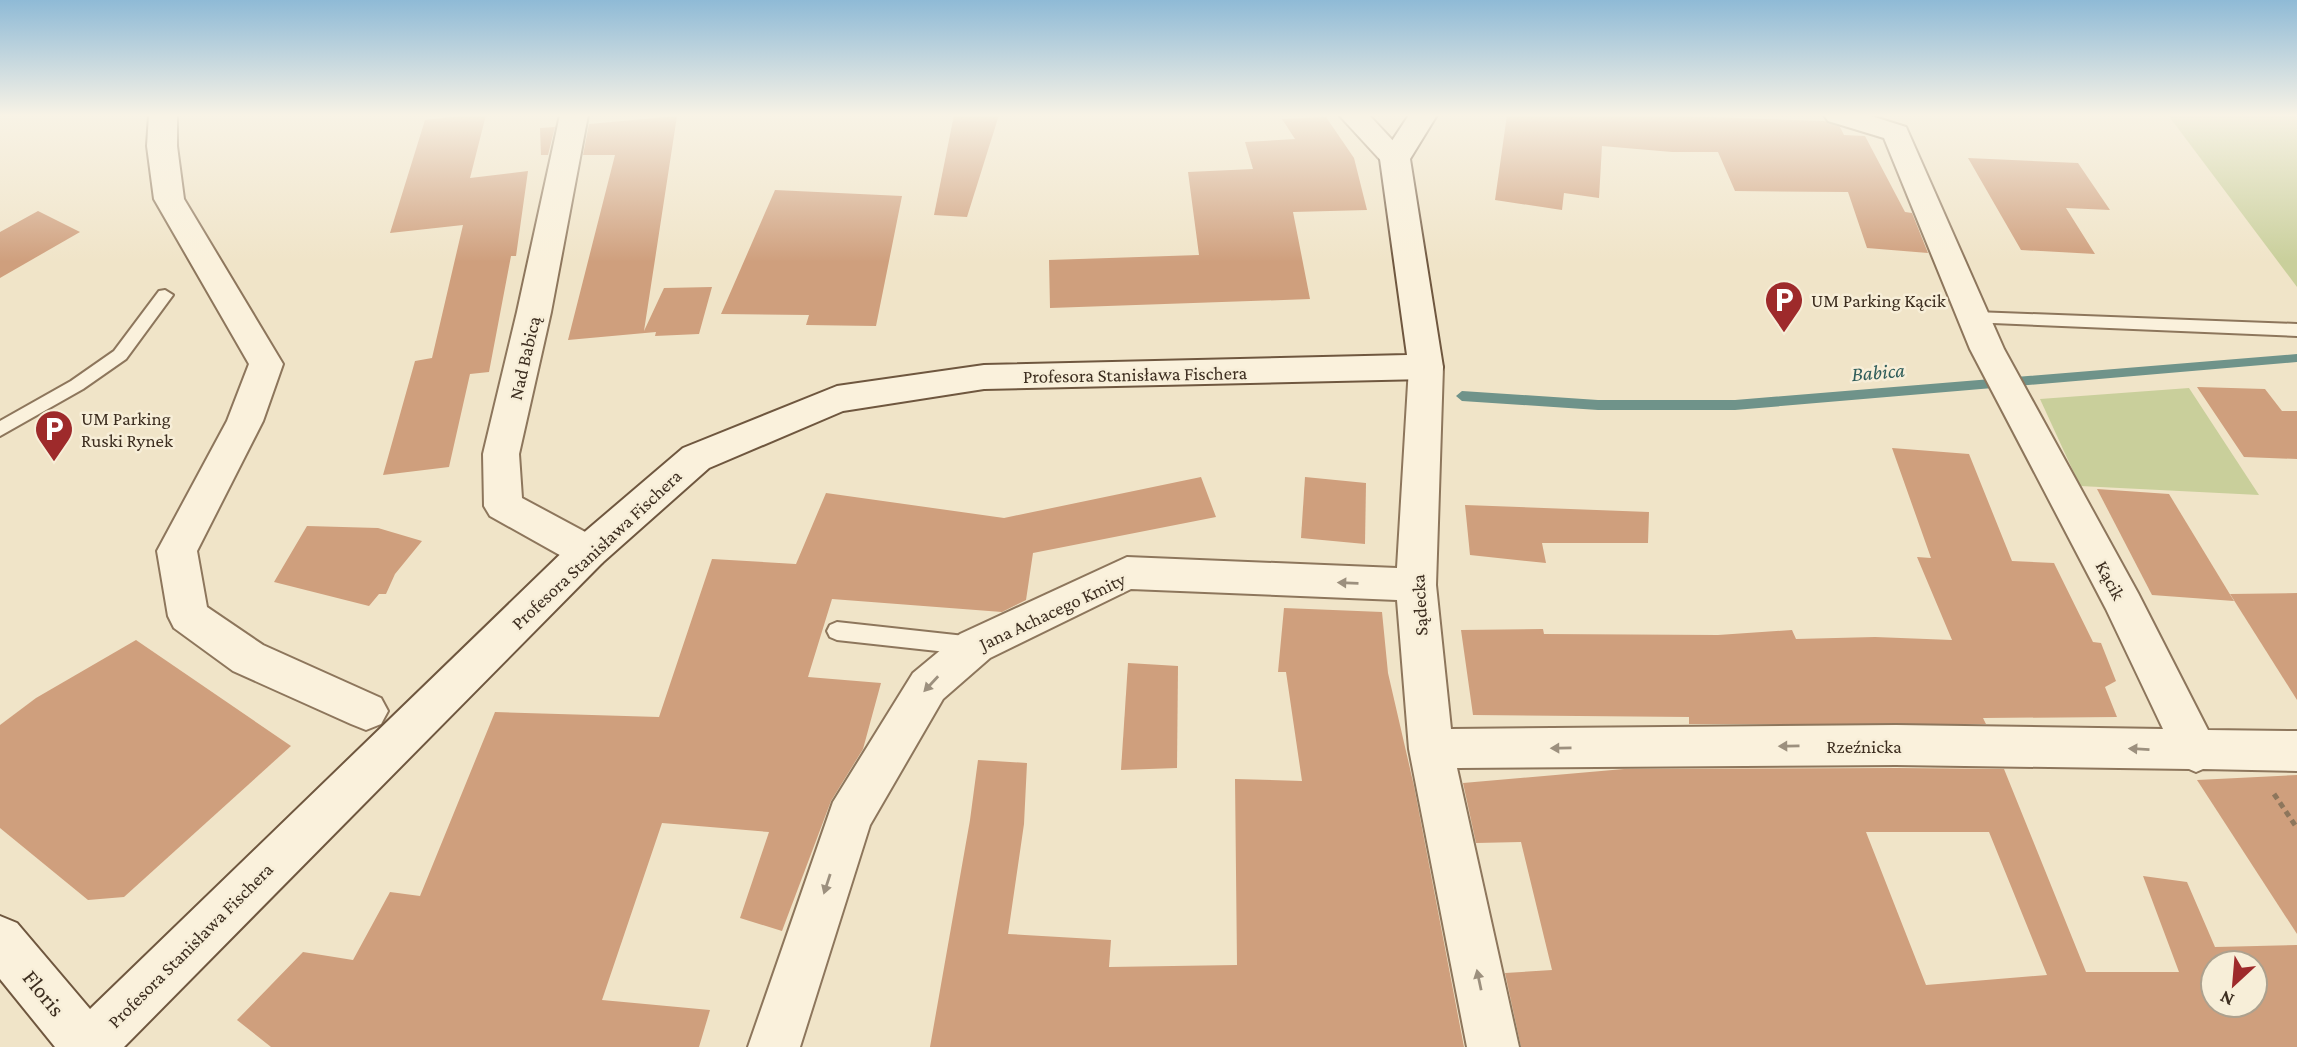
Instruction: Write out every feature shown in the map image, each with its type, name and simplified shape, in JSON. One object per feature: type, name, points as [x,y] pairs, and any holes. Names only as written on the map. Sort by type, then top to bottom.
[{"type":"street","points":[[164,164],[169,199],[266,364],[245,421],[177,551],[188,616],[248,658],[366,711]]},
{"type":"street","name":"Nad Babicą","points":[[564,164],[501,454],[503,506],[588,552]]},
{"type":"street","name":"Sądecka","points":[[1396,164],[1426,366],[1416,585],[1431,749],[1493,1047]]},
{"type":"street","points":[[1909,164],[1975,318]]},
{"type":"street","name":"Kącik","points":[[1975,318],[1995,363],[2124,605],[2196,751]]},
{"type":"street","name":"Profesora Stanisława Fischera","points":[[88,1047],[588,552],[696,458],[838,399],[984,377],[1426,366]]},
{"type":"street","name":"Jana Achacego Kmity","points":[[774,1047],[849,817],[928,686],[975,646],[1127,573],[1416,585]]},
{"type":"street","name":"Rzeźnicka","points":[[1431,749],[1909,745],[2297,751]]},
{"type":"street","name":"Floris","points":[[1,945],[88,1047]]},
{"type":"lane","points":[[0,429],[77,385],[120,355],[165,295]]},
{"type":"lane","points":[[1975,318],[2297,330]]},
{"type":"lane","points":[[837,631],[975,646]]},
{"type":"green space","points":[[2205,164],[2297,164],[2297,287]]},
{"type":"green space","points":[[2189,388],[2259,495],[2080,486],[2040,399]]},
{"type":"building","points":[[411,164],[474,164],[470,178],[528,171],[516,256],[511,256],[489,372],[470,374],[449,467],[383,475],[415,361],[432,358],[463,225],[390,233]]},
{"type":"building","points":[[613,164],[670,164],[644,331],[664,288],[712,287],[699,334],[655,336],[656,332],[568,340]]},
{"type":"building","points":[[944,164],[984,164],[967,217],[934,215]]},
{"type":"building","points":[[1251,164],[1355,164],[1367,210],[1293,212],[1310,299],[1050,308],[1049,260],[1199,255],[1188,172],[1253,169]]},
{"type":"building","points":[[1500,164],[1601,164],[1599,198],[1564,193],[1562,210],[1495,200]]},
{"type":"building","points":[[1723,164],[1880,164],[1905,212],[1912,213],[1928,253],[1867,248],[1848,192],[1735,191]]},
{"type":"building","points":[[1971,164],[2079,164],[2110,210],[2066,208],[2095,254],[2021,250]]},
{"type":"building","points":[[775,190],[902,196],[876,326],[806,325],[809,315],[721,314]]},
{"type":"building","points":[[38,211],[80,232],[0,278],[0,232]]},
{"type":"building","points":[[2197,387],[2265,389],[2282,411],[2297,411],[2297,459],[2244,457]]},
{"type":"building","points":[[1892,448],[1969,454],[2012,561],[2054,563],[2093,642],[2101,643],[2116,681],[2105,687],[2117,717],[1983,718],[1986,724],[1689,724],[1689,717],[1473,715],[1461,630],[1543,629],[1544,634],[1718,635],[1792,630],[1796,639],[1875,637],[1952,640],[1917,557],[1931,558]]},
{"type":"building","points":[[1201,477],[1216,517],[1033,553],[1026,600],[1002,612],[832,599],[808,677],[881,683],[863,749],[831,801],[782,931],[740,918],[769,832],[662,823],[602,1000],[710,1010],[699,1047],[271,1047],[237,1020],[303,952],[353,960],[390,892],[420,896],[495,712],[659,717],[712,559],[796,564],[826,493],[1004,518]]},
{"type":"building","points":[[1305,477],[1366,483],[1365,544],[1301,538]]},
{"type":"building","points":[[2097,489],[2169,494],[2234,601],[2152,595]]},
{"type":"building","points":[[1465,505],[1649,512],[1648,543],[1542,543],[1546,563],[1470,555]]},
{"type":"building","points":[[307,526],[378,528],[422,541],[395,574],[386,594],[379,594],[369,606],[274,582]]},
{"type":"building","points":[[2297,593],[2297,700],[2230,594]]},
{"type":"building","points":[[1284,608],[1382,612],[1388,673],[1414,786],[1464,1047],[930,1047],[978,760],[1027,763],[1024,824],[1008,934],[1111,940],[1109,967],[1237,965],[1235,779],[1302,781],[1286,672],[1278,672]]},
{"type":"building","points":[[136,640],[291,746],[124,897],[88,900],[0,828],[0,725],[36,698]]},
{"type":"building","points":[[1128,663],[1178,666],[1177,768],[1121,770]]},
{"type":"building","points":[[1624,769],[2004,769],[2086,972],[2179,972],[2143,876],[2187,882],[2215,947],[2297,945],[2297,1047],[1521,1047],[1505,973],[1552,970],[1521,842],[1476,843],[1463,783]],"holes":[[[1866,832],[1989,832],[2047,975],[1926,985]]]},
{"type":"building","points":[[2297,775],[2297,934],[2197,780]]},
{"type":"waterway","name":"Babica","points":[[1462,396],[1598,405],[1735,405],[2297,358]]},
{"type":"place","name":"UM Parking Kącik","points":[[1784,334]]},
{"type":"place","name":"UM Parking Ruski Rynek","points":[[54,463]]}]
